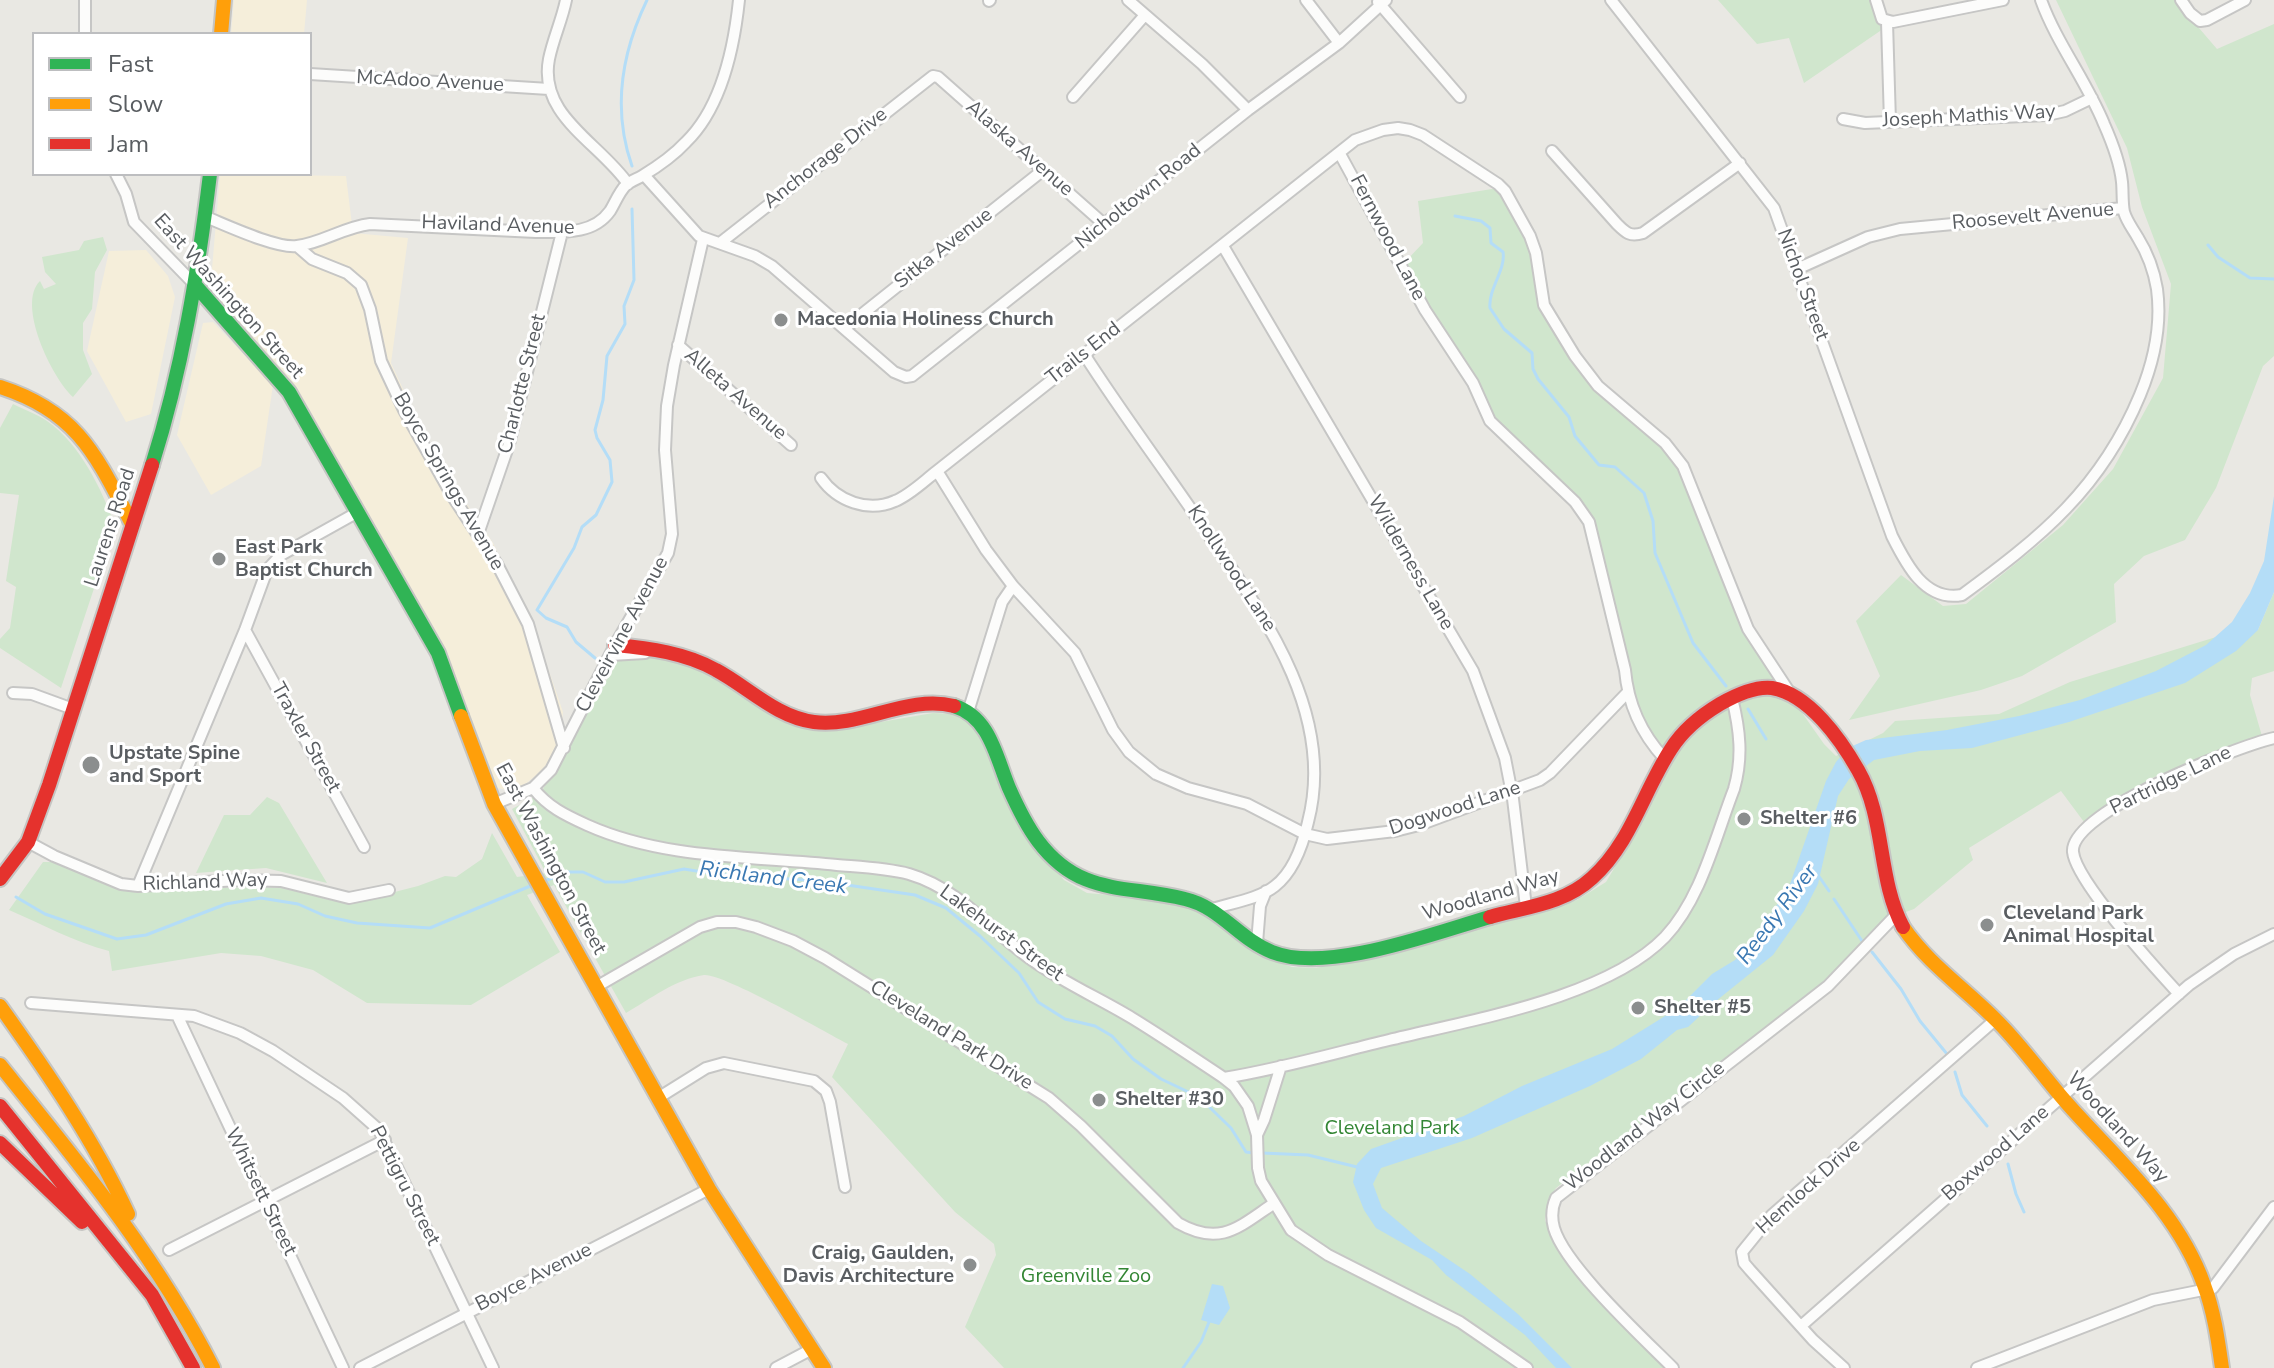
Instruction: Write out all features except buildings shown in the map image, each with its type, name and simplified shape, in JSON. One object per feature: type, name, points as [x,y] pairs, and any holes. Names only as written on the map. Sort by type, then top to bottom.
[{"type":"main road","points":[[221,32],[224,0]]},
{"type":"main road","name":"Laurens Road","points":[[0,879],[28,842],[49,785],[172,403],[196,286],[210,176]]},
{"type":"main road","name":"East Washington Street","points":[[196,286],[282,381],[438,653],[494,804],[709,1189],[824,1368]]},
{"type":"main road","points":[[0,387],[33,397],[67,420],[85,440],[132,524]]},
{"type":"main road","points":[[613,650],[641,646],[701,662],[775,709],[811,722],[829,723],[937,704],[957,706],[968,712]]},
{"type":"main road","name":"Woodland Way","points":[[968,712],[979,722],[995,749],[1007,783],[1029,826],[1051,856],[1070,874],[1092,886],[1196,901],[1212,909],[1257,943],[1281,955],[1320,958],[1394,945],[1564,897],[1600,873],[1632,824],[1664,758],[1688,725],[1732,698],[1768,689],[1791,694],[1813,711],[1842,747],[1872,797],[1886,881],[1903,928],[1924,955],[1995,1020],[2169,1218],[2191,1254],[2207,1292],[2222,1368]]},
{"type":"main road","points":[[0,1006],[49,1075],[116,1188],[150,1260]]},
{"type":"main road","points":[[0,1065],[121,1217],[180,1305],[213,1368]]},
{"type":"main road","points":[[0,1106],[128,1264],[163,1313],[193,1368]]},
{"type":"main road","points":[[0,1143],[128,1264]]},
{"type":"street","points":[[85,0],[85,32]]},
{"type":"street","points":[[566,0],[549,61],[549,89],[561,115],[614,166],[628,184]]},
{"type":"street","name":"Haviland Avenue","points":[[297,246],[355,226],[388,223],[562,232],[590,228],[600,222],[628,184],[687,142],[698,129],[713,103],[731,49],[739,0]]},
{"type":"street","points":[[1128,0],[1248,110]]},
{"type":"street","points":[[1306,0],[1339,43]]},
{"type":"street","name":"Nichol Street","points":[[1611,0],[1633,32],[1774,208],[1892,536],[1920,580],[1933,593],[1942,596]]},
{"type":"street","points":[[1876,0],[1879,14],[1887,22],[1890,122]]},
{"type":"street","points":[[1887,22],[2003,0]]},
{"type":"street","points":[[2041,0],[2092,98],[2116,158],[2123,208]]},
{"type":"street","points":[[2181,0],[2200,21],[2245,0]]},
{"type":"street","points":[[1381,2],[1460,97]]},
{"type":"street","name":"Nicholtown Road","points":[[846,327],[894,372],[906,377],[919,373],[1248,110],[1339,43],[1381,2]]},
{"type":"street","points":[[1073,97],[1145,15]]},
{"type":"street","name":"McAdoo Avenue","points":[[312,74],[549,89]]},
{"type":"street","name":"Alaska Avenue","points":[[933,76],[938,77],[1105,225]]},
{"type":"street","name":"Anchorage Drive","points":[[720,243],[933,76]]},
{"type":"street","name":"Joseph Mathis Way","points":[[1843,119],[1865,123],[2055,114],[2092,98]]},
{"type":"street","name":"Fernwood Lane","points":[[1664,758],[1646,736],[1627,693],[1625,670],[1589,522],[1575,502],[1490,421],[1473,383],[1431,320],[1340,154],[1368,133],[1398,128],[1410,130],[1437,143],[1505,191],[1536,253],[1540,295],[1550,317],[1598,386],[1665,443],[1683,466],[1748,629],[1791,694]]},
{"type":"street","points":[[1552,151],[1617,224],[1634,236],[1643,233],[1740,163]]},
{"type":"street","name":"Trails End","points":[[821,478],[850,502],[871,505],[895,501],[1340,154]]},
{"type":"street","name":"Sitka Avenue","points":[[846,327],[1042,171]]},
{"type":"street","points":[[644,175],[703,239],[720,243],[772,266],[846,327]]},
{"type":"street","name":"East Washington Street","points":[[117,176],[134,222],[196,286]]},
{"type":"street","name":"Roosevelt Avenue","points":[[1797,269],[1868,237],[1900,229],[2123,208],[2152,267],[2159,318],[2150,373],[2136,407],[2100,471],[2063,512],[2019,553],[1962,595],[1942,596]]},
{"type":"street","points":[[206,217],[283,246],[297,246]]},
{"type":"street","name":"Charlotte Street","points":[[478,534],[509,444],[562,232]]},
{"type":"street","name":"Cleveirvine Avenue","points":[[494,804],[533,788],[551,770],[671,543],[665,434],[678,345],[703,239]]},
{"type":"street","name":"Boyce Springs Avenue","points":[[297,246],[312,259],[347,273],[361,285],[384,369],[416,432],[497,564],[528,624],[564,748]]},
{"type":"street","name":"Wilderness Lane","points":[[1223,246],[1473,671],[1498,735],[1512,792],[1526,907]]},
{"type":"street","name":"Alleta Avenue","points":[[678,345],[791,445]]},
{"type":"street","name":"Knollwood Lane","points":[[1084,354],[1260,610],[1303,702],[1312,741],[1312,806],[1294,860],[1276,885],[1266,891],[1212,909]]},
{"type":"street","name":"Dogwood Lane","points":[[937,471],[986,550],[1013,586],[1075,653],[1113,730],[1138,761],[1171,781],[1247,804],[1305,834],[1327,839],[1395,831],[1442,818],[1512,792],[1550,773],[1627,693]]},
{"type":"street","points":[[138,886],[267,570],[274,561],[358,512]]},
{"type":"street","points":[[968,712],[1002,602],[1013,586]]},
{"type":"street","name":"Traxler Street","points":[[245,630],[364,847]]},
{"type":"street","points":[[1768,689],[1771,664]]},
{"type":"street","points":[[13,693],[32,694],[73,709]]},
{"type":"street","points":[[1224,1078],[1538,1004],[1620,969],[1654,947],[1673,928],[1686,908],[1734,789],[1739,773],[1740,741],[1732,698]]},
{"type":"street","name":"Partridge Lane","points":[[2179,994],[2108,910],[2076,864],[2073,846],[2081,832],[2124,802],[2199,764],[2274,738]]},
{"type":"street","name":"Lakehurst Street","points":[[533,788],[543,801],[563,814],[607,834],[646,846],[870,868],[919,877],[942,887],[1032,960],[1133,1019],[1224,1078],[1241,1095],[1251,1114],[1257,1139]]},
{"type":"street","name":"Richland Way","points":[[28,842],[46,853],[121,884],[281,881],[349,898],[389,890]]},
{"type":"street","name":"Knollwood Lane","points":[[1257,943],[1257,923],[1266,891]]},
{"type":"street","name":"Woodland Way Circle","points":[[1673,1368],[1595,1287],[1563,1248],[1553,1223],[1556,1198],[1828,986],[1897,914]]},
{"type":"street","name":"Cleveland Park Drive","points":[[596,987],[700,927],[717,922],[736,922],[764,929],[793,941],[1032,1086],[1064,1110],[1178,1223],[1198,1232],[1226,1233],[1273,1204]]},
{"type":"street","name":"Boxwood Lane","points":[[1801,1326],[2179,994],[2234,954],[2274,934]]},
{"type":"street","name":"Pettigru Street","points":[[31,1003],[194,1016],[220,1024],[273,1051],[343,1098],[369,1119],[385,1140],[493,1368]]},
{"type":"street","name":"Whitsett Street","points":[[177,1015],[343,1368]]},
{"type":"street","name":"Hemlock Drive","points":[[1844,1368],[1744,1263],[1742,1252],[1772,1215],[1995,1020]]},
{"type":"street","points":[[658,1098],[706,1068],[724,1063],[814,1081],[826,1091],[830,1102],[845,1187]]},
{"type":"street","points":[[1281,1066],[1257,1139],[1257,1159],[1261,1181],[1291,1230],[1313,1246],[1464,1325],[1527,1368]]},
{"type":"street","points":[[169,1250],[385,1140]]},
{"type":"street","name":"Boyce Avenue","points":[[360,1368],[709,1189]]},
{"type":"street","points":[[1977,1368],[2153,1300],[2175,1294],[2207,1292],[2219,1283],[2274,1207]]},
{"type":"street","points":[[776,1368],[812,1349]]},
{"type":"shaded area","points":[[234,0],[307,0],[304,32],[231,32]]},
{"type":"shaded area","points":[[220,176],[346,176],[353,233],[408,238],[391,363],[432,452],[493,543],[529,613],[563,712],[559,746],[547,767],[524,785],[507,790],[493,787],[450,661],[318,426],[277,368],[210,293]]},
{"type":"shaded area","points":[[146,250],[168,276],[175,297],[151,414],[126,422],[87,351],[109,251]]},
{"type":"shaded area","points":[[213,322],[273,385],[261,466],[211,495],[177,435],[203,323]]},
{"type":"green space","points":[[1718,0],[1872,0],[1876,20],[1883,29],[1804,83],[1789,38],[1757,44]]},
{"type":"green space","points":[[2056,0],[2175,0],[2217,49],[2274,24],[2274,356],[2263,366],[2216,488],[2185,540],[2144,556],[2114,584],[2116,622],[2022,676],[1981,690],[1849,720],[1880,676],[1856,621],[1901,575],[1943,606],[1966,604],[2063,525],[2113,469],[2163,378],[2171,284],[2142,207],[2127,148]]},
{"type":"green space","name":"Cleveland Park","points":[[1498,188],[1534,249],[1538,298],[1595,389],[1666,449],[1678,464],[1774,673],[1824,744],[1836,756],[1883,733],[1895,721],[1999,714],[2070,682],[2229,633],[2258,630],[2274,592],[2274,671],[2252,678],[2250,695],[2262,736],[2152,778],[2084,822],[2061,791],[1969,848],[1973,860],[1914,909],[1884,920],[1841,967],[1810,993],[1556,1188],[1548,1200],[1545,1220],[1557,1250],[1667,1368],[1004,1368],[965,1327],[996,1255],[994,1244],[955,1212],[832,1077],[848,1044],[752,993],[704,975],[673,985],[626,1013],[554,885],[527,895],[560,952],[471,1005],[367,1003],[313,970],[261,956],[221,953],[112,971],[109,951],[9,910],[43,862],[52,862],[123,891],[260,887],[282,888],[335,901],[352,901],[418,886],[445,876],[456,877],[482,859],[492,833],[517,877],[546,873],[512,809],[540,794],[620,657],[650,654],[695,668],[719,680],[743,698],[796,725],[834,730],[933,713],[963,717],[974,726],[990,752],[1014,816],[1064,880],[1087,893],[1145,898],[1200,909],[1228,928],[1257,955],[1292,967],[1316,968],[1395,952],[1577,900],[1606,882],[1631,840],[1670,760],[1639,712],[1594,519],[1584,503],[1494,419],[1482,388],[1440,327],[1405,262],[1423,243],[1418,201]]},
{"type":"green space","points":[[103,237],[107,250],[95,272],[92,309],[83,323],[83,350],[92,374],[73,397],[56,374],[40,340],[34,323],[34,292],[40,281],[44,289],[56,284],[45,272],[42,257],[79,250],[84,241]]},
{"type":"green space","points":[[13,404],[47,421],[70,442],[96,482],[115,525],[61,688],[0,648],[0,639],[10,628],[16,587],[6,581],[19,495],[0,493],[0,428]]},
{"type":"green space","points":[[267,797],[279,803],[327,883],[266,868],[196,873],[224,815],[250,815]]},
{"type":"water","name":"Reedy River","points":[[2274,496],[2274,592],[2258,630],[2236,651],[2185,683],[2069,722],[1972,748],[1920,751],[1874,760],[1849,779],[1838,796],[1818,884],[1804,911],[1773,955],[1688,1027],[1677,1030],[1641,1059],[1590,1086],[1472,1138],[1381,1168],[1373,1184],[1382,1208],[1519,1315],[1572,1368],[1556,1368],[1525,1335],[1446,1275],[1432,1260],[1376,1228],[1364,1210],[1353,1182],[1357,1164],[1371,1149],[1464,1116],[1522,1086],[1612,1049],[1678,1008],[1712,974],[1735,960],[1752,942],[1789,887],[1826,781],[1848,748],[1866,740],[1947,730],[2080,700],[2156,671],[2206,645],[2232,622],[2250,593],[2264,561]]},
{"type":"water","points":[[1212,1284],[1223,1286],[1230,1308],[1219,1325],[1201,1320]]},
{"type":"waterway","points":[[632,166],[622,124],[622,82],[631,41],[647,0]]},
{"type":"waterway","points":[[595,658],[576,642],[567,627],[546,618],[537,610],[574,548],[582,527],[596,515],[612,482],[610,460],[595,430],[603,400],[607,356],[625,324],[624,306],[634,280],[632,209]]},
{"type":"waterway","points":[[1455,216],[1481,221],[1490,228],[1491,243],[1503,252],[1490,308],[1504,329],[1532,353],[1533,369],[1538,379],[1569,417],[1575,436],[1599,465],[1615,467],[1644,493],[1653,521],[1655,553],[1693,643],[1726,686]]},
{"type":"waterway","points":[[2208,245],[2218,257],[2250,278],[2274,279]]},
{"type":"waterway","points":[[1748,709],[1766,739]]},
{"type":"waterway","name":"Richland Creek","points":[[542,882],[567,872],[583,872],[605,882],[624,882],[684,869],[820,881],[915,895],[946,908],[980,936],[1019,973],[1038,1002],[1065,1019],[1095,1026],[1112,1036],[1133,1059],[1161,1079],[1199,1097],[1231,1128],[1246,1152],[1254,1153]]},
{"type":"waterway","name":"Reedy River","points":[[1818,875],[1829,891]]},
{"type":"waterway","name":"Richland Creek","points":[[16,897],[45,914],[117,939],[146,935],[226,904],[261,898],[298,904],[325,916],[357,923],[430,928],[535,884]]},
{"type":"waterway","points":[[1834,899],[1862,941]]},
{"type":"waterway","points":[[1872,952],[1947,1054]]},
{"type":"waterway","points":[[1955,1072],[1962,1095],[1987,1126]]},
{"type":"waterway","name":"Richland Creek","points":[[1262,1153],[1308,1155],[1357,1167]]},
{"type":"waterway","points":[[2008,1164],[2024,1212]]},
{"type":"waterway","points":[[1183,1368],[1201,1342],[1209,1322]]},
{"type":"traffic: fast","points":[[152,465],[188,321],[210,176]]},
{"type":"traffic: fast","points":[[196,286],[289,392],[438,653],[461,716]]},
{"type":"traffic: fast","points":[[954,706],[966,711],[984,729],[1015,802],[1038,841],[1070,872],[1087,880],[1197,903],[1260,946],[1295,957],[1321,958],[1381,949],[1490,917]]},
{"type":"traffic: slow","points":[[221,32],[224,0]]},
{"type":"traffic: slow","points":[[0,387],[27,397],[67,423],[95,457],[132,524]]},
{"type":"traffic: slow","points":[[461,716],[494,804],[709,1189],[824,1368]]},
{"type":"traffic: slow","points":[[1903,927],[1936,965],[2008,1032],[2063,1099],[2148,1191],[2180,1235],[2204,1285],[2213,1315],[2222,1368]]},
{"type":"traffic: slow","points":[[0,1006],[85,1133],[128,1214]]},
{"type":"traffic: slow","points":[[0,1065],[141,1248],[213,1368]]},
{"type":"traffic: jam","points":[[0,879],[28,842],[49,785],[152,465]]},
{"type":"traffic: jam","points":[[615,645],[692,659],[728,677],[775,708],[814,722],[832,723],[919,704],[954,706]]},
{"type":"traffic: jam","points":[[1490,917],[1557,899],[1581,887],[1617,849],[1661,765],[1681,736],[1720,704],[1745,692],[1772,688],[1786,692],[1811,709],[1833,732],[1858,770],[1873,808],[1889,889],[1903,927]]},
{"type":"traffic: jam","points":[[0,1106],[152,1295],[193,1368]]},
{"type":"traffic: jam","points":[[0,1143],[82,1222]]},
{"type":"place","name":"Macedonia Holiness Church","points":[[781,320]]},
{"type":"place","name":"East Park Baptist Church","points":[[219,559]]},
{"type":"place","name":"Upstate Spine and Sport","points":[[91,765]]},
{"type":"place","name":"Shelter #6","points":[[1744,819]]},
{"type":"place","name":"Cleveland Park Animal Hospital","points":[[1987,925]]},
{"type":"place","name":"Shelter #5","points":[[1638,1008]]},
{"type":"place","name":"Shelter #30","points":[[1099,1100]]},
{"type":"place","name":"Craig, Gaulden, Davis Architecture","points":[[970,1265]]},
{"type":"park label","name":"Greenville Zoo","points":[[1086,1277]]}]
